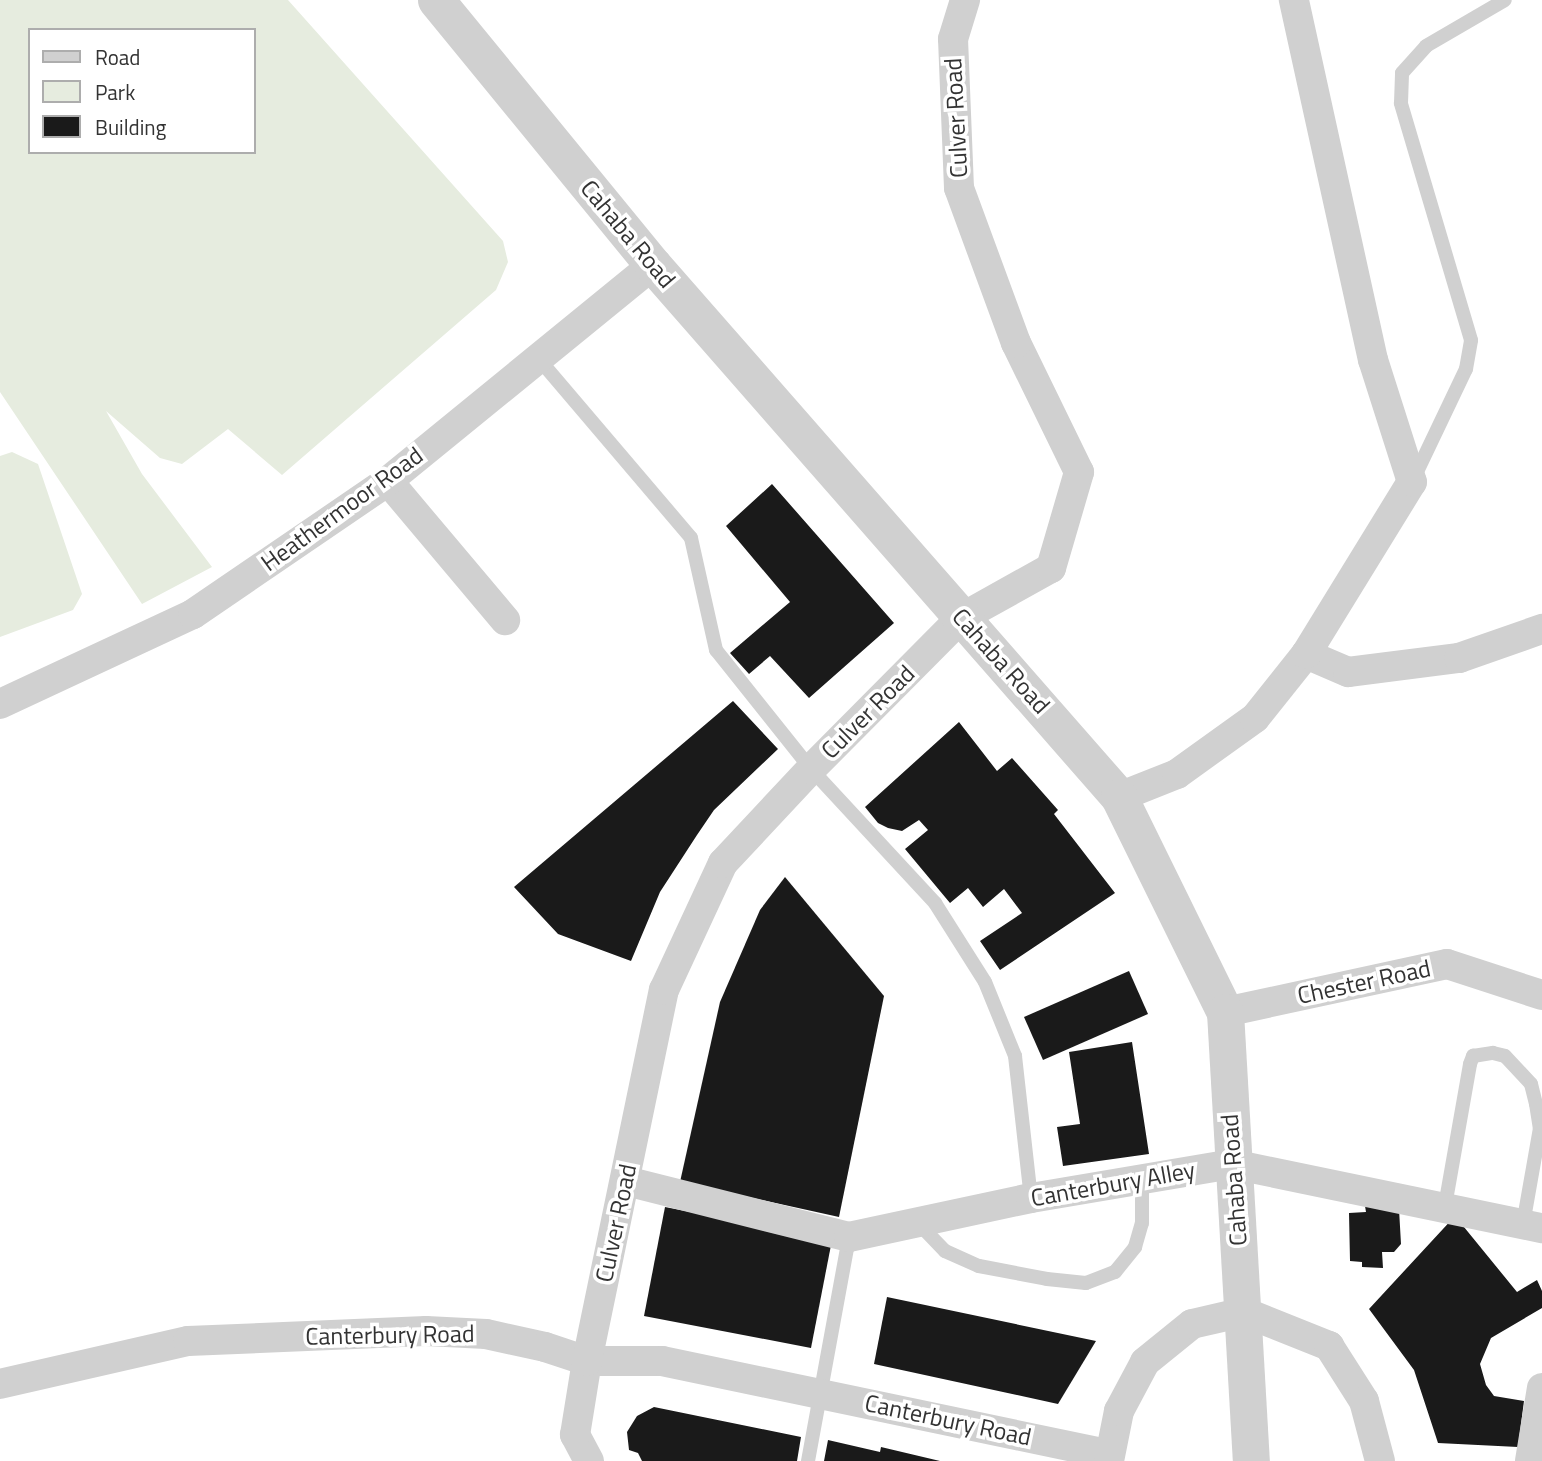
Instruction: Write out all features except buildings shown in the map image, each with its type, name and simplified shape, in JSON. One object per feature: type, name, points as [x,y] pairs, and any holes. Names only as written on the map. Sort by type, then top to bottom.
[{"type":"street","name":"Cahaba Road","points":[[436,0],[653,265],[1119,797],[1225,1012],[1251,1461]]},
{"type":"street","name":"Culver Road","points":[[589,1461],[575,1436],[587,1361],[664,990],[723,863],[811,769],[961,618],[1051,568],[1079,472],[1016,343],[959,188],[953,38],[965,0]]},
{"type":"street","points":[[1119,797],[1177,774],[1255,718],[1306,654],[1412,482],[1373,360],[1294,0]]},
{"type":"street","name":"Heathermoor Road","points":[[0,704],[193,614],[388,481],[653,265]]},
{"type":"street","points":[[388,481],[505,620]]},
{"type":"street","points":[[1306,654],[1348,672],[1459,658],[1542,629]]},
{"type":"street","name":"Chester Road","points":[[1225,1012],[1447,964],[1542,995]]},
{"type":"street","name":"Canterbury Alley","points":[[849,1237],[1031,1198],[1232,1164],[1532,1226]]},
{"type":"street","points":[[626,1181],[849,1237]]},
{"type":"street","points":[[1109,1457],[1119,1411],[1145,1362],[1192,1324],[1244,1312],[1329,1346],[1364,1401],[1380,1461]]},
{"type":"street","name":"Canterbury Road","points":[[0,1384],[188,1341],[426,1331],[486,1334],[545,1347],[587,1361],[662,1361],[1109,1457]]},
{"type":"street","points":[[1530,1461],[1542,1388]]},
{"type":"lane","points":[[1412,482],[1466,369],[1471,340],[1401,103],[1402,73],[1426,46],[1505,0]]},
{"type":"lane","points":[[538,358],[691,538],[716,650],[811,769],[934,904],[985,982],[1015,1056],[1031,1198]]},
{"type":"lane","points":[[1445,1206],[1470,1063],[1474,1056],[1493,1053],[1505,1056],[1531,1084],[1536,1104],[1540,1128],[1532,1226]]},
{"type":"lane","points":[[917,1222],[945,1251],[979,1266],[1086,1283],[1115,1272],[1135,1247],[1142,1223],[1142,1179]]},
{"type":"lane","points":[[808,1461],[849,1237]]},
{"type":"green space","points":[[0,0],[288,0],[503,241],[508,262],[496,290],[282,475],[228,429],[182,464],[160,458],[106,411],[142,474],[212,567],[142,604],[0,392]]},
{"type":"green space","points":[[12,452],[38,464],[82,594],[73,610],[0,637],[0,456]]}]
